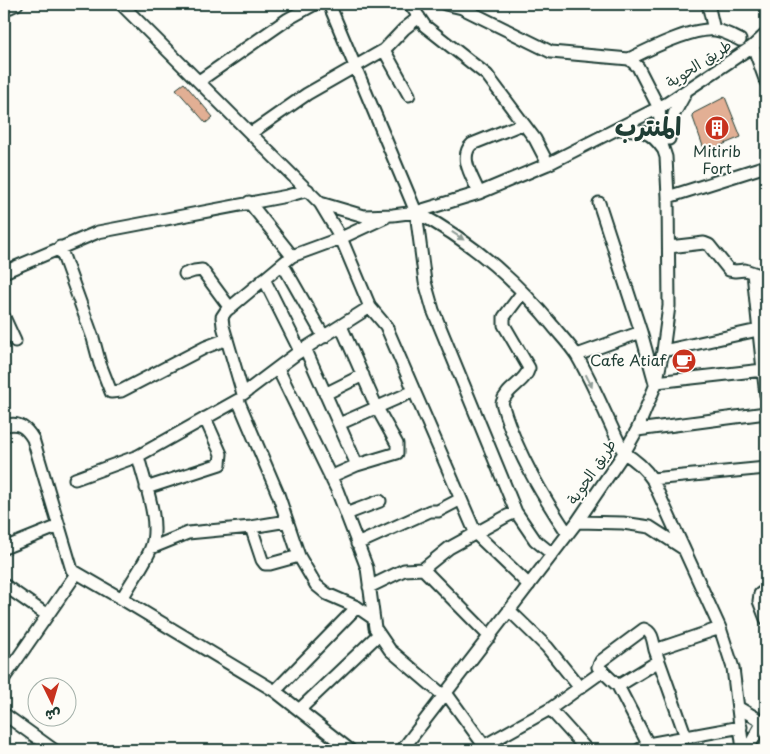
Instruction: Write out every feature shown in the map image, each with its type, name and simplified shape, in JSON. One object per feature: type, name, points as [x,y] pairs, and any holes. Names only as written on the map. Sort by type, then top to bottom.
[{"type":"street","points":[[4,10],[17,4]]},
{"type":"street","points":[[121,4],[320,203],[341,238],[370,307],[386,326],[476,534],[529,585]]},
{"type":"street","points":[[199,81],[288,19],[315,4]]},
{"type":"street","points":[[329,4],[416,212],[425,282],[433,310],[516,512],[535,540],[552,554]]},
{"type":"street","points":[[410,4],[425,26],[487,75],[535,139],[548,164]]},
{"type":"street","points":[[445,4],[462,8],[551,52],[629,59],[701,30],[722,32],[740,40]]},
{"type":"street","points":[[708,4],[714,30]]},
{"type":"street","points":[[251,133],[307,94],[384,50],[404,29],[419,17]]},
{"type":"street","name":"طريق الحوية","points":[[662,106],[753,46],[766,34]]},
{"type":"street","points":[[753,46],[766,82]]},
{"type":"street","points":[[384,50],[409,95]]},
{"type":"street","points":[[320,203],[364,216],[416,212],[479,193],[548,164],[662,106],[638,67],[629,59]]},
{"type":"street","points":[[669,139],[674,114],[687,90]]},
{"type":"street","name":"طريق الحوية","points":[[662,106],[669,139],[665,154]]},
{"type":"street","name":"طريق الحوية","points":[[406,748],[577,522],[624,453],[656,383],[664,351],[669,306],[668,197],[662,106]]},
{"type":"street","points":[[479,193],[465,158],[468,148],[472,144],[522,124]]},
{"type":"street","points":[[618,129],[644,131],[654,138],[665,154]]},
{"type":"street","points":[[668,197],[766,166]]},
{"type":"street","points":[[4,272],[98,232],[287,196],[308,190]]},
{"type":"street","points":[[249,202],[292,256]]},
{"type":"street","points":[[599,203],[656,383],[765,378]]},
{"type":"street","points":[[416,212],[446,228],[474,247],[498,267],[543,313],[576,355],[624,453],[644,468],[652,479],[720,628],[733,668],[743,750]]},
{"type":"street","points":[[373,618],[357,607],[327,594],[316,585],[299,556],[278,494],[240,397],[222,316],[292,256],[341,238],[392,214]]},
{"type":"street","points":[[669,247],[704,243],[710,245],[729,270],[746,270],[766,277]]},
{"type":"street","points":[[60,247],[111,392],[121,391],[206,347],[227,340]]},
{"type":"street","points":[[283,265],[324,337]]},
{"type":"street","points":[[185,274],[194,270],[202,270],[230,308]]},
{"type":"street","points":[[753,273],[766,395]]},
{"type":"street","points":[[264,279],[325,394],[358,466]]},
{"type":"street","points":[[522,292],[504,317],[504,325],[529,368],[527,375],[504,396],[502,403],[523,457],[544,500],[568,534]]},
{"type":"street","points":[[75,479],[138,456],[205,418],[240,397],[302,350],[370,307]]},
{"type":"street","points":[[4,317],[15,341]]},
{"type":"street","points":[[330,477],[396,453],[397,444],[377,408],[341,326]]},
{"type":"street","points":[[664,351],[758,330],[760,332]]},
{"type":"street","points":[[576,355],[641,332]]},
{"type":"street","points":[[278,369],[330,477],[367,568],[375,628],[390,650],[445,695],[483,744],[487,744],[550,709],[603,671]]},
{"type":"street","points":[[325,394],[363,375]]},
{"type":"street","points":[[339,424],[414,391]]},
{"type":"street","points":[[636,430],[766,413]]},
{"type":"street","points":[[146,488],[220,464],[221,454],[205,418]]},
{"type":"street","points":[[4,426],[22,425],[28,430],[33,440],[72,570],[76,574],[122,598],[275,691],[350,750]]},
{"type":"street","points":[[122,598],[151,548],[154,532],[154,518],[138,456]]},
{"type":"street","points":[[652,479],[766,468]]},
{"type":"street","points":[[357,544],[430,511],[438,511],[461,500]]},
{"type":"street","points":[[346,514],[380,501]]},
{"type":"street","points":[[369,587],[404,570],[423,569],[449,548],[516,512]]},
{"type":"street","points":[[151,548],[188,533],[251,527],[287,521]]},
{"type":"street","points":[[577,522],[623,523],[650,527],[684,549]]},
{"type":"street","points":[[4,548],[59,526]]},
{"type":"street","points":[[251,527],[265,564],[299,556]]},
{"type":"street","points":[[423,569],[490,637]]},
{"type":"street","points":[[4,678],[76,574]]},
{"type":"street","points":[[4,585],[47,615]]},
{"type":"street","points":[[766,590],[760,594],[759,601],[766,619]]},
{"type":"street","points":[[275,691],[357,607]]},
{"type":"street","points":[[510,610],[547,647],[580,688]]},
{"type":"street","points":[[618,686],[657,655],[720,628]]},
{"type":"street","points":[[686,737],[657,655],[652,634],[644,629],[601,661],[598,667],[618,686],[644,747],[741,727]]},
{"type":"street","points":[[299,710],[379,634]]},
{"type":"street","points":[[739,708],[765,722],[748,750]]},
{"type":"street","points":[[550,709],[586,750]]},
{"type":"street","points":[[4,714],[54,750]]},
{"type":"building","points":[[184,83],[213,117],[206,123],[176,89]]},
{"type":"building","name":"Mitirib Fort","points":[[725,97],[741,137],[705,152],[692,115]]},
{"type":"place","name":"Mitirib Fort","points":[[717,128]]},
{"type":"place","name":"Cafe Atiaf","points":[[684,361]]},
{"type":"district","name":"المنترب","points":[[648,127]]}]
